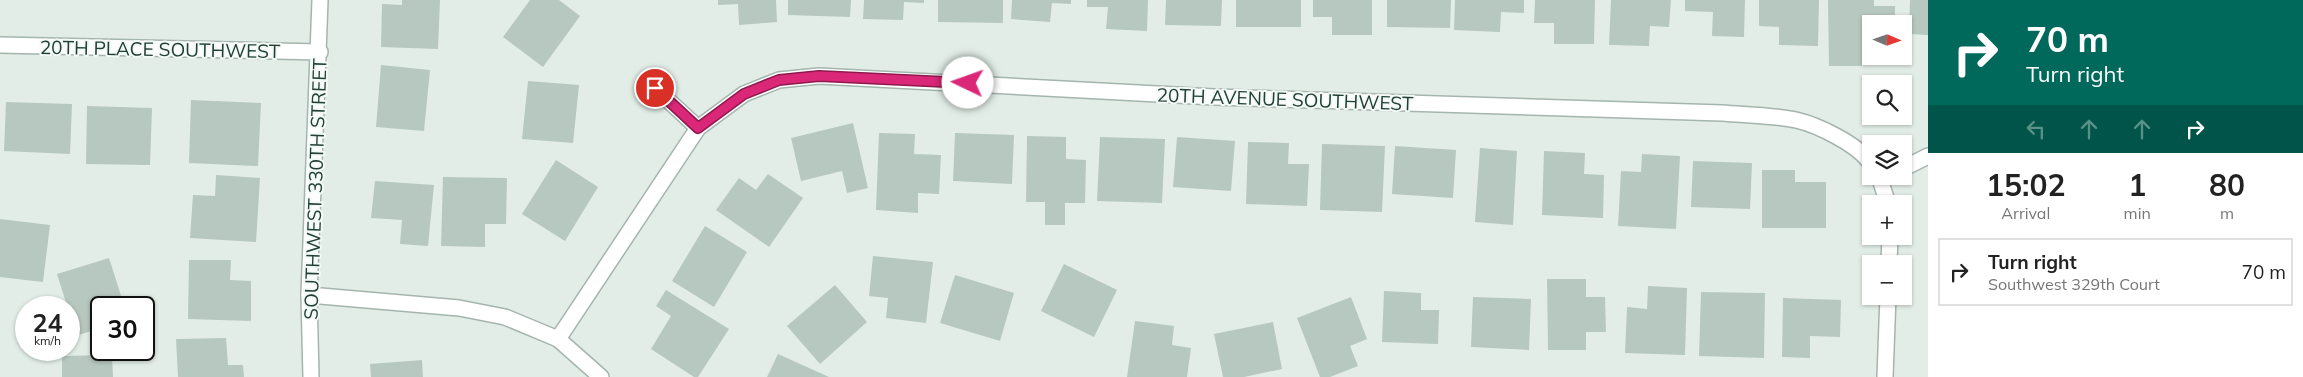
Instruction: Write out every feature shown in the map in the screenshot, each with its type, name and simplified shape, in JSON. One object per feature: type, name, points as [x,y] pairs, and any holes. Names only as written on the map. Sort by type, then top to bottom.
[{"type":"street","name":"SOUTHWEST 330TH STREET","points":[[311,377],[309,295],[320,52],[320,0]]},
{"type":"street","name":"20TH PLACE SOUTHWEST","points":[[0,45],[320,52]]},
{"type":"street","name":"20TH AVENUE SOUTHWEST","points":[[698,128],[744,94],[779,80],[819,76],[1214,97],[1722,113],[1796,120],[1844,140],[1862,152]]},
{"type":"street","points":[[558,340],[698,128],[655,88]]},
{"type":"street","points":[[1912,164],[1928,156]]},
{"type":"street","points":[[309,295],[459,308],[505,317],[558,340],[601,377]]},
{"type":"street","points":[[1885,377],[1888,305]]},
{"type":"building","points":[[402,0],[440,0],[438,49],[381,47],[382,4],[402,5]]},
{"type":"building","points":[[530,0],[559,0],[580,16],[543,67],[503,37]]},
{"type":"building","points":[[718,0],[776,0],[777,22],[739,25],[738,4],[718,5]]},
{"type":"building","points":[[788,0],[851,0],[850,17],[788,15]]},
{"type":"building","points":[[864,0],[924,0],[924,3],[904,2],[903,20],[863,19]]},
{"type":"building","points":[[938,0],[1003,0],[1003,23],[938,22]]},
{"type":"building","points":[[1012,0],[1071,0],[1071,4],[1052,3],[1050,22],[1011,19]]},
{"type":"building","points":[[1087,0],[1148,0],[1147,31],[1106,29],[1108,7],[1087,7]]},
{"type":"building","points":[[1166,0],[1222,0],[1221,26],[1165,25]]},
{"type":"building","points":[[1236,0],[1301,0],[1301,27],[1236,27]]},
{"type":"building","points":[[1313,0],[1372,0],[1372,35],[1332,35],[1332,17],[1313,17]]},
{"type":"building","points":[[1387,0],[1451,0],[1450,28],[1387,27]]},
{"type":"building","points":[[1455,0],[1524,0],[1524,13],[1501,12],[1500,32],[1454,30]]},
{"type":"building","points":[[1535,0],[1595,0],[1594,44],[1554,44],[1554,23],[1534,23]]},
{"type":"building","points":[[1611,0],[1671,0],[1669,27],[1650,26],[1649,46],[1609,45]]},
{"type":"building","points":[[1685,0],[1745,0],[1744,37],[1712,36],[1713,12],[1685,11]]},
{"type":"building","points":[[1759,0],[1819,0],[1818,46],[1779,45],[1779,27],[1759,26]]},
{"type":"building","points":[[1828,0],[1874,0],[1874,6],[1895,6],[1895,15],[1862,15],[1862,66],[1829,66]]},
{"type":"building","points":[[1910,0],[1928,0],[1928,35],[1912,34],[1912,15],[1910,15]]},
{"type":"building","points":[[381,65],[430,70],[424,131],[376,127]]},
{"type":"building","points":[[528,81],[579,85],[573,143],[522,139]]},
{"type":"building","points":[[191,100],[261,103],[258,166],[189,163]]},
{"type":"building","points":[[6,102],[72,104],[70,154],[4,151]]},
{"type":"building","points":[[87,106],[152,108],[150,165],[86,164]]},
{"type":"building","points":[[853,123],[868,188],[847,193],[842,171],[801,181],[791,138]]},
{"type":"building","points":[[879,133],[915,134],[914,154],[941,155],[939,194],[918,193],[918,213],[876,210]]},
{"type":"building","points":[[955,133],[1014,135],[1012,184],[953,181]]},
{"type":"building","points":[[1027,136],[1066,137],[1066,159],[1086,160],[1085,203],[1065,203],[1065,225],[1045,225],[1045,202],[1026,202]]},
{"type":"building","points":[[1100,137],[1165,139],[1162,203],[1097,201]]},
{"type":"building","points":[[1177,137],[1235,141],[1231,191],[1173,187]]},
{"type":"building","points":[[1248,142],[1289,143],[1288,164],[1309,164],[1307,206],[1246,204]]},
{"type":"building","points":[[1322,144],[1385,146],[1382,212],[1320,210]]},
{"type":"building","points":[[1395,146],[1456,150],[1453,198],[1392,194]]},
{"type":"building","points":[[1480,148],[1517,151],[1513,225],[1475,222]]},
{"type":"building","points":[[1544,151],[1585,153],[1584,174],[1604,175],[1603,218],[1542,215]]},
{"type":"building","points":[[1642,154],[1680,156],[1676,229],[1618,226],[1621,171],[1641,172]]},
{"type":"building","points":[[556,160],[598,187],[565,241],[522,214]]},
{"type":"building","points":[[1693,161],[1752,163],[1750,209],[1691,207]]},
{"type":"building","points":[[1762,170],[1795,170],[1795,182],[1826,182],[1826,228],[1762,228]]},
{"type":"building","points":[[768,174],[803,198],[769,247],[716,210],[739,178],[756,190]]},
{"type":"building","points":[[216,175],[260,178],[256,242],[190,238],[193,195],[215,196]]},
{"type":"building","points":[[443,177],[507,178],[506,224],[485,224],[485,247],[441,246]]},
{"type":"building","points":[[375,181],[434,185],[428,246],[400,244],[402,220],[371,218]]},
{"type":"building","points":[[0,219],[50,225],[43,282],[0,277]]},
{"type":"building","points":[[705,226],[747,252],[714,307],[672,281]]},
{"type":"building","points":[[873,256],[933,262],[926,323],[886,318],[888,298],[869,296]]},
{"type":"building","points":[[109,258],[121,296],[90,296],[90,331],[80,335],[80,296],[64,296],[57,274]]},
{"type":"building","points":[[189,260],[231,260],[230,280],[251,281],[251,321],[188,319]]},
{"type":"building","points":[[1064,264],[1117,290],[1094,337],[1041,311]]},
{"type":"building","points":[[955,275],[1014,293],[1000,341],[940,323]]},
{"type":"building","points":[[1547,279],[1586,279],[1586,297],[1605,297],[1606,332],[1586,332],[1586,350],[1548,350]]},
{"type":"building","points":[[835,285],[867,322],[820,364],[787,326]]},
{"type":"building","points":[[1648,286],[1687,288],[1685,355],[1625,353],[1627,307],[1647,309]]},
{"type":"building","points":[[666,290],[729,329],[698,377],[694,377],[651,349],[671,316],[656,306]]},
{"type":"building","points":[[1384,291],[1421,293],[1421,310],[1439,310],[1438,344],[1382,342]]},
{"type":"building","points":[[1701,292],[1765,293],[1764,358],[1699,356]]},
{"type":"building","points":[[1351,297],[1367,339],[1350,346],[1358,366],[1330,377],[1320,377],[1297,318]]},
{"type":"building","points":[[1473,297],[1531,299],[1529,350],[1471,347]]},
{"type":"building","points":[[1783,298],[1841,300],[1840,337],[1810,336],[1810,358],[1782,357]]},
{"type":"building","points":[[1135,321],[1174,326],[1172,345],[1191,348],[1187,377],[1127,377]]},
{"type":"building","points":[[1273,322],[1282,369],[1244,377],[1223,377],[1214,334]]},
{"type":"building","points":[[226,338],[228,365],[243,365],[244,377],[178,377],[176,339]]},
{"type":"building","points":[[778,354],[829,377],[767,377]]},
{"type":"building","points":[[90,355],[90,361],[112,361],[113,377],[62,377],[62,361],[80,361],[80,356]]},
{"type":"building","points":[[422,360],[423,377],[371,377],[370,364]]},
{"type":"route","points":[[655,88],[698,128],[744,94],[779,80],[819,76],[968,83]]}]
